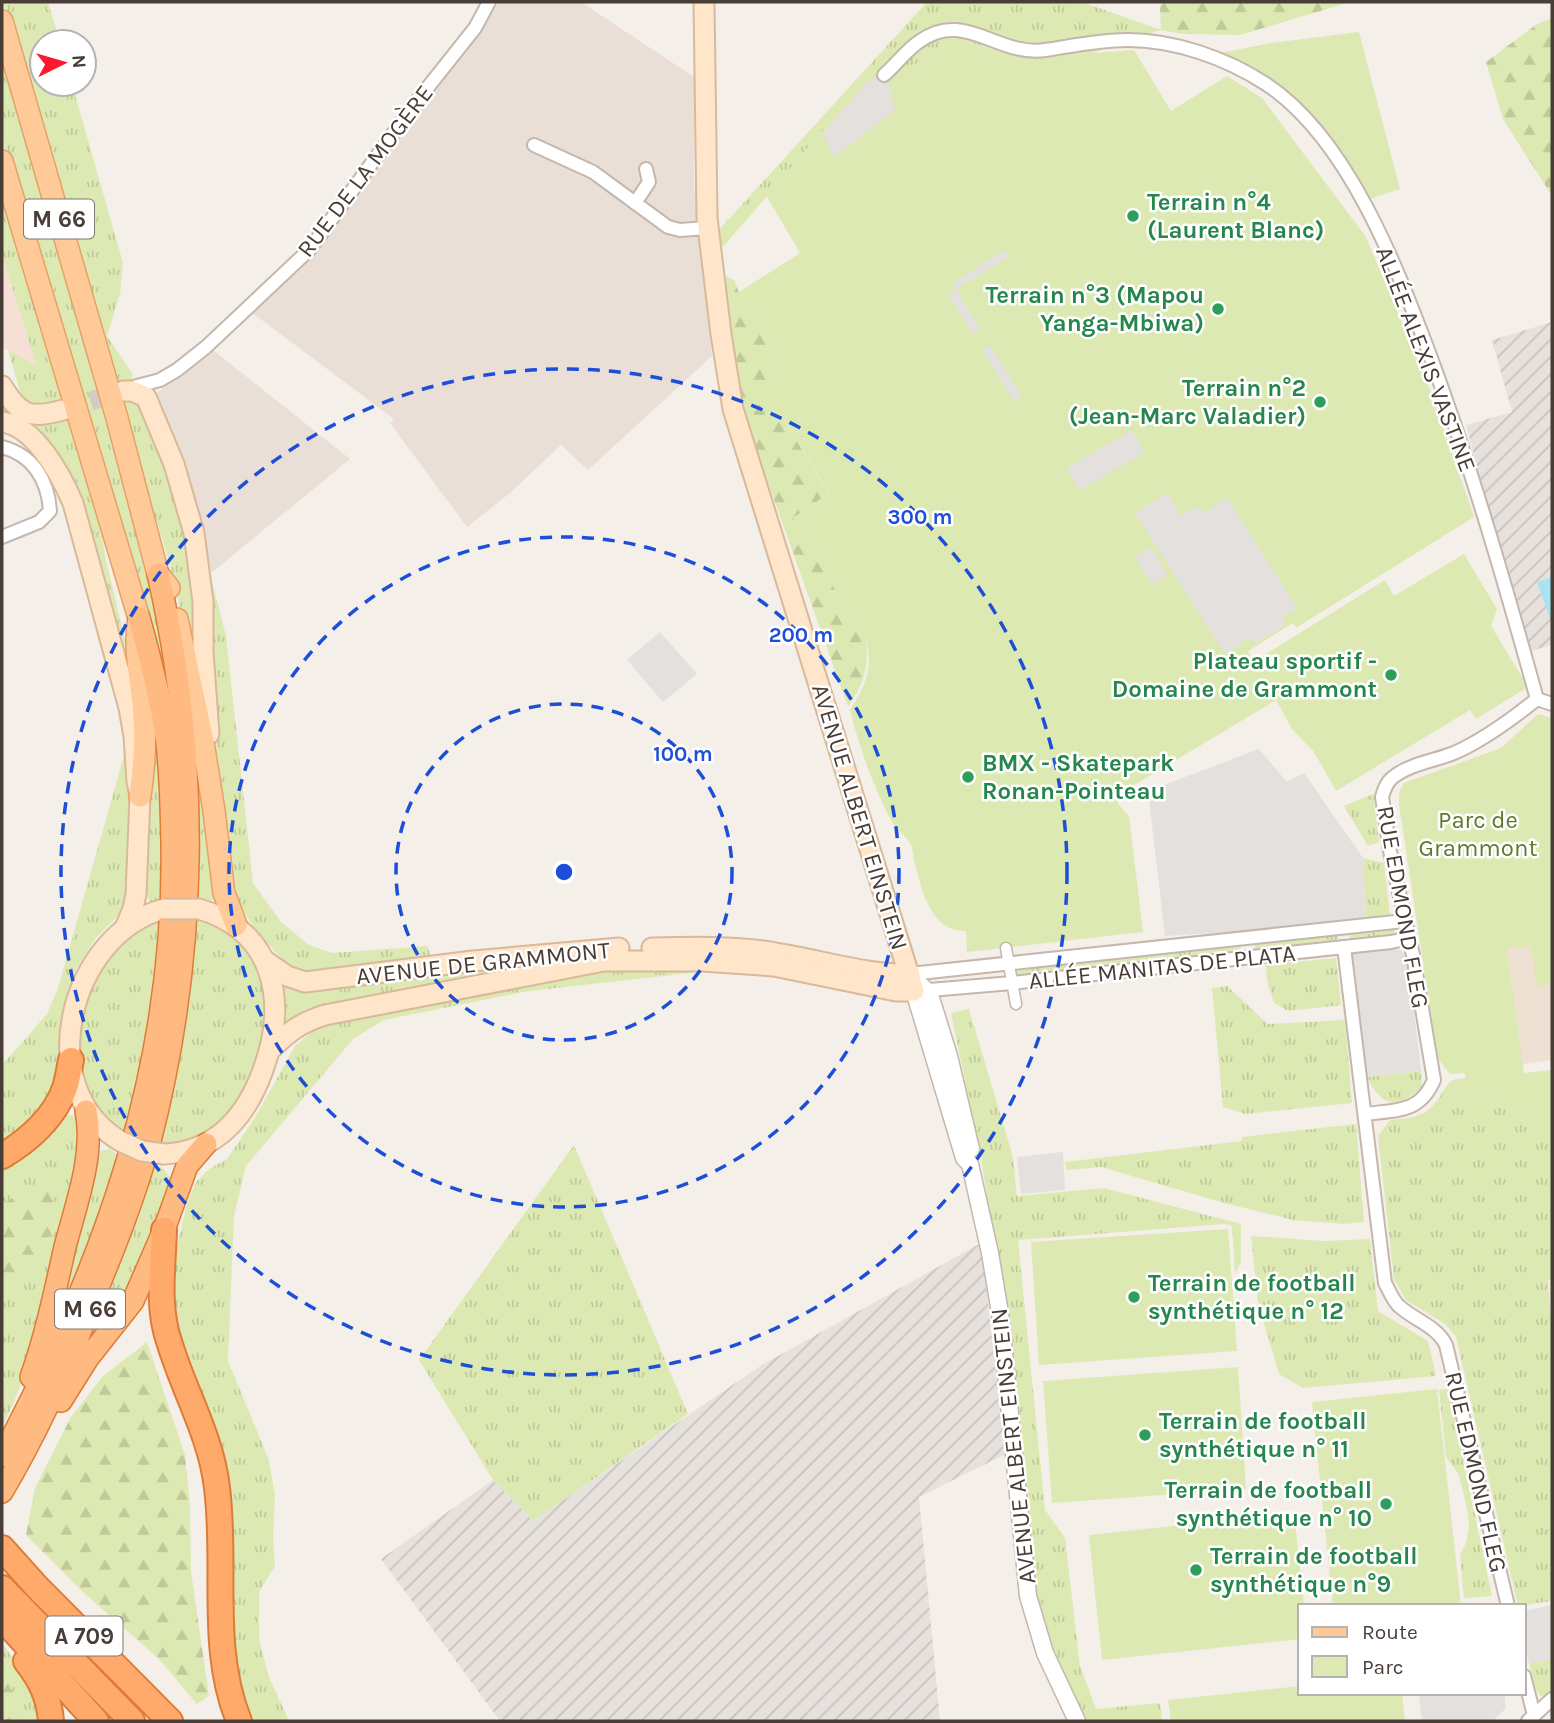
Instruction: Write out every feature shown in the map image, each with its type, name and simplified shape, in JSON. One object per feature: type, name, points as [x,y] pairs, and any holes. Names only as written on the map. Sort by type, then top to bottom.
[{"type":"highway","name":"M 66","points":[[5,1486],[26,1448],[78,1337],[123,1227],[150,1141],[177,1011],[187,903],[187,783],[177,682],[168,618],[158,574]]},
{"type":"highway","name":"M 66","points":[[2,1456],[55,1353],[129,1161],[147,1092],[161,1014],[171,930],[171,786],[166,737],[139,618]]},
{"type":"highway","points":[[2,1156],[15,1149],[40,1127],[56,1107],[66,1087],[71,1060]]},
{"type":"highway","name":"M 66","points":[[32,1399],[30,1380],[41,1346],[86,1161],[89,1127],[86,1111]]},
{"type":"highway","name":"M 66","points":[[26,1448],[36,1444],[88,1358],[133,1301],[164,1230],[187,1166],[206,1144]]},
{"type":"highway","points":[[164,1230],[162,1310],[167,1334],[210,1453],[217,1486],[221,1627],[226,1675],[239,1721]]},
{"type":"highway","name":"A 709","points":[[2,1548],[170,1721]]},
{"type":"highway","name":"A 709","points":[[2,1588],[132,1721]]},
{"type":"highway","points":[[2,1618],[96,1721]]},
{"type":"highway","points":[[2,1630],[38,1678],[49,1700],[51,1721]]},
{"type":"main road","name":"AVENUE ALBERT EINSTEIN","points":[[704,2],[704,140],[708,228],[720,334],[733,409],[901,945],[916,985]]},
{"type":"main road","name":"M 66","points":[[2,20],[117,418],[158,574],[170,590],[196,706],[214,811],[224,892],[236,925]]},
{"type":"main road","name":"M 66","points":[[2,161],[139,618],[135,638],[144,717],[145,753],[140,796],[136,894],[125,928]]},
{"type":"main road","points":[[2,386],[13,404],[22,411],[43,416],[63,410]]},
{"type":"main road","points":[[134,393],[174,464],[194,533],[203,602],[204,663],[216,796],[214,811]]},
{"type":"main road","name":"M 66","points":[[2,422],[20,428],[41,449],[61,476],[73,503],[129,708],[140,796]]},
{"type":"main road","points":[[164,909],[199,909],[226,918],[236,925],[247,935],[264,960],[274,986],[276,1011],[271,1049],[257,1088],[232,1126],[206,1144],[176,1153],[164,1153],[142,1151],[122,1142],[100,1128],[86,1111],[75,1083],[71,1060],[71,1027],[84,980],[105,947],[125,928],[144,916],[164,909]]},
{"type":"main road","points":[[876,972],[889,965],[901,945]]},
{"type":"main road","name":"AVENUE DE GRAMMONT","points":[[264,960],[287,976],[305,982],[473,961],[602,949],[705,954],[896,991],[916,985]]},
{"type":"main road","name":"AVENUE DE GRAMMONT","points":[[271,1049],[290,1030],[303,1022],[325,1015],[604,961],[774,952],[876,972],[916,985]]},
{"type":"street","name":"RUE DE LA MOGÈRE","points":[[134,393],[177,370],[206,347],[310,249],[413,106],[475,28],[489,2]]},
{"type":"street","name":"ALLÉE ALEXIS VASTINE","points":[[884,75],[919,41],[937,31],[955,28],[1011,49],[1039,51],[1096,43],[1138,41],[1187,49],[1231,64],[1268,85],[1308,121],[1345,168],[1401,279],[1450,410],[1494,548],[1537,699]]},
{"type":"street","points":[[534,145],[593,172],[673,230],[708,228]]},
{"type":"street","points":[[635,203],[649,182],[646,169]]},
{"type":"street","points":[[2,447],[32,462],[49,494],[50,511],[39,523],[2,537]]},
{"type":"street","points":[[1537,699],[1552,704]]},
{"type":"street","name":"RUE EDMOND FLEG","points":[[1365,1114],[1410,1108],[1428,1093],[1434,1080],[1409,938],[1390,852],[1382,797],[1384,789],[1393,777],[1455,753],[1511,720],[1537,699]]},
{"type":"street","name":"ALLÉE MANITAS DE PLATA","points":[[916,985],[1008,963],[1405,920]]},
{"type":"street","name":"ALLÉE MANITAS DE PLATA","points":[[916,985],[1012,983],[1409,938]]},
{"type":"street","name":"RUE EDMOND FLEG","points":[[1344,947],[1385,1283],[1398,1306],[1442,1337],[1446,1345],[1508,1604]]},
{"type":"street","points":[[1006,948],[1016,1004]]},
{"type":"street","name":"AVENUE ALBERT EINSTEIN","points":[[916,985],[964,1158],[970,1164],[990,1253],[999,1304],[1028,1596],[1045,1653],[1077,1721]]},
{"type":"street","points":[[1526,1688],[1531,1718]]},
{"type":"street","points":[[1531,1718],[1552,1699]]},
{"type":"shaded area","points":[[499,2],[581,2],[694,77],[694,185],[712,356],[588,470],[561,445],[510,493],[467,527],[390,423],[394,419],[251,312],[302,266],[325,239],[411,120],[468,49]]},
{"type":"shaded area","points":[[885,71],[895,110],[834,157],[823,133],[865,84]]},
{"type":"shaded area","points":[[1005,250],[1009,257],[956,289],[952,283]]},
{"type":"shaded area","points":[[2,255],[38,367],[2,347]]},
{"type":"shaded area","points":[[956,289],[980,329],[973,334],[948,294]]},
{"type":"shaded area","points":[[1552,322],[1552,645],[1531,651],[1493,527],[1466,425],[1512,412],[1492,340]]},
{"type":"shaded area","points":[[990,345],[1021,396],[1014,401],[982,350]]},
{"type":"shaded area","points":[[213,350],[350,459],[210,574],[180,457],[153,396]]},
{"type":"shaded area","points":[[1132,430],[1145,452],[1080,490],[1067,468]]},
{"type":"shaded area","points":[[1167,493],[1181,516],[1198,506],[1203,513],[1227,498],[1297,608],[1282,617],[1286,624],[1256,643],[1251,637],[1225,654],[1135,513]]},
{"type":"shaded area","points":[[1150,547],[1168,575],[1152,584],[1135,557]]},
{"type":"shaded area","points":[[660,632],[697,674],[663,702],[627,660]]},
{"type":"shaded area","points":[[1259,749],[1287,782],[1304,773],[1363,858],[1366,920],[1165,936],[1148,791]]},
{"type":"shaded area","points":[[1552,943],[1552,1060],[1522,1064],[1507,949]]},
{"type":"shaded area","points":[[1392,948],[1401,950],[1408,960],[1421,1071],[1367,1077],[1350,952]]},
{"type":"shaded area","points":[[1063,1152],[1065,1190],[1021,1194],[1017,1157]]},
{"type":"shaded area","points":[[981,1243],[1006,1454],[919,1497],[940,1721],[500,1721],[381,1559],[493,1480],[533,1521],[762,1365]]},
{"type":"shaded area","points":[[1552,1605],[1552,1659],[1529,1663],[1526,1650],[1526,1611]]},
{"type":"shaded area","points":[[1419,1695],[1504,1695],[1506,1708],[1493,1721],[1422,1721]]},
{"type":"green space","points":[[3,2],[48,2],[56,28],[28,28],[28,87]]},
{"type":"green space","points":[[927,2],[1082,2],[1161,30],[1092,53],[1037,57],[1005,53],[961,40],[949,43],[892,79],[864,84],[723,247],[717,232]]},
{"type":"green space","points":[[1165,2],[1350,2],[1240,35],[1183,34],[1161,30],[1160,6]]},
{"type":"green space","points":[[1552,18],[1552,196],[1503,119],[1486,62],[1537,24]]},
{"type":"green space","points":[[1359,32],[1400,189],[1367,200],[1347,161],[1323,130],[1272,86],[1220,53],[1271,43]]},
{"type":"green space","points":[[2,39],[155,593],[175,739],[29,224],[2,139]]},
{"type":"green space","points":[[961,40],[1005,53],[1037,57],[1134,50],[1171,111],[1227,76],[1262,98],[1366,237],[1430,390],[1474,517],[1296,628],[1293,623],[1248,651],[1253,662],[1385,580],[1394,596],[1464,554],[1497,609],[1491,626],[1528,687],[1476,719],[1470,710],[1336,791],[1314,752],[1292,729],[1276,700],[1116,796],[1118,804],[1129,816],[1143,932],[967,952],[966,931],[954,930],[944,925],[930,908],[921,886],[911,845],[892,822],[863,754],[850,710],[866,678],[869,660],[866,642],[793,518],[829,493],[769,395],[773,354],[739,292],[800,253],[766,195],[864,84],[885,70],[892,78],[949,43]]},
{"type":"green space","points":[[31,98],[76,98],[123,263],[120,294],[107,336],[132,373],[133,382],[144,402],[192,546],[199,694],[170,564]]},
{"type":"green space","points":[[2,181],[94,491],[106,560],[134,678],[127,679],[80,494],[59,459],[2,415],[5,404],[37,408],[23,402],[8,350],[37,366],[2,255]]},
{"type":"green space","points":[[719,273],[734,280],[773,354],[769,395],[829,494],[793,518],[866,642],[867,661],[864,676],[848,707],[735,390]]},
{"type":"green space","points":[[210,574],[226,636],[253,883],[281,922],[309,945],[332,953],[428,946],[431,959],[316,972],[300,971],[283,960],[257,932],[238,903],[217,754],[209,656]]},
{"type":"green space","points":[[151,713],[161,783],[164,897],[151,902],[144,892]]},
{"type":"green space","name":"Parc de Grammont","points":[[1538,714],[1552,718],[1552,983],[1537,986],[1531,946],[1507,949],[1524,1073],[1552,1070],[1552,1128],[1447,1085],[1453,1080],[1465,1078],[1465,1073],[1450,1074],[1438,1059],[1399,805],[1399,793],[1404,783],[1501,748]]},
{"type":"green space","points":[[127,745],[129,790],[125,899],[120,914],[95,939],[76,969],[68,991],[62,1066],[43,1112],[2,1147],[2,1065],[47,1014],[58,988]]},
{"type":"green space","points":[[194,748],[218,895],[211,901],[199,897],[199,834]]},
{"type":"green space","points":[[1373,794],[1379,842],[1368,846],[1344,806]]},
{"type":"green space","points":[[1363,858],[1384,863],[1390,916],[1366,920]]},
{"type":"green space","points":[[196,918],[227,932],[244,947],[257,965],[265,994],[263,1036],[252,1078],[231,1113],[204,1135],[158,1146],[182,1033]]},
{"type":"green space","points":[[161,919],[147,1027],[124,1135],[102,1116],[90,1092],[83,1070],[81,1022],[86,999],[107,957],[127,937]]},
{"type":"green space","points":[[1389,926],[1395,932],[1392,937],[1352,941],[1350,938],[1351,932]]},
{"type":"green space","points":[[1337,932],[1338,942],[1255,951],[1254,940]]},
{"type":"green space","points":[[1240,943],[1241,953],[1014,977],[1013,967]]},
{"type":"green space","points":[[603,952],[282,1030],[282,981]]},
{"type":"green space","points":[[1336,958],[1341,1005],[1288,1011],[1274,1003],[1267,980],[1266,965]]},
{"type":"green space","points":[[632,967],[690,968],[690,973],[529,991],[384,1020],[353,1039],[246,1166],[234,1216],[228,1361],[269,1460],[275,1496],[275,1566],[259,1592],[259,1639],[269,1677],[289,1721],[254,1721],[236,1672],[224,1458],[181,1337],[175,1310],[175,1255],[195,1183],[209,1169],[227,1159],[256,1116],[295,1046],[312,1032],[337,1023],[442,1001]]},
{"type":"green space","points":[[1227,986],[1268,1024],[1345,1020],[1352,1103],[1245,1114],[1223,1107],[1212,988]]},
{"type":"green space","points":[[969,1009],[1013,1157],[1017,1196],[1104,1188],[1241,1224],[1241,1262],[1235,1274],[1232,1226],[1225,1224],[1018,1240],[1045,1510],[1065,1538],[1080,1666],[1096,1709],[1160,1703],[1162,1721],[1084,1721],[1052,1652],[1032,1583],[990,1217],[981,1157],[951,1013]]},
{"type":"green space","points":[[1421,1071],[1422,1087],[1413,1095],[1397,1102],[1390,1102],[1378,1094],[1367,1077]]},
{"type":"green space","points":[[1447,1085],[1552,1128],[1552,1279],[1548,1280],[1552,1339],[1552,1601],[1518,1604],[1456,1337],[1445,1324],[1406,1300],[1394,1279],[1378,1136],[1390,1120],[1418,1115],[1436,1102]]},
{"type":"green space","points":[[62,1116],[76,1116],[78,1157],[70,1205],[28,1362],[17,1395],[2,1426],[2,1305],[61,1219],[32,1186],[2,1204],[2,1165]]},
{"type":"green space","points":[[1356,1124],[1364,1222],[1344,1224],[1293,1220],[1101,1167],[1067,1170],[1065,1162],[1242,1141],[1242,1137]]},
{"type":"green space","points":[[574,1145],[688,1414],[533,1521],[493,1480],[419,1360]]},
{"type":"green space","points":[[109,1149],[120,1156],[85,1258],[53,1331],[93,1153]]},
{"type":"green space","points":[[154,1167],[162,1167],[172,1180],[151,1250],[121,1312],[77,1365],[139,1216]]},
{"type":"green space","points":[[32,1186],[49,1186],[61,1219],[2,1305],[2,1204]]},
{"type":"green space","name":"Terrain de football synthétique n° 12","points":[[1228,1229],[1237,1351],[1039,1365],[1031,1242]]},
{"type":"green space","points":[[1251,1236],[1324,1241],[1370,1239],[1378,1311],[1428,1341],[1436,1376],[1303,1388],[1279,1374],[1258,1302]]},
{"type":"green space","points":[[147,1342],[185,1455],[190,1506],[191,1571],[209,1696],[197,1704],[158,1658],[85,1594],[26,1535],[35,1488],[71,1417],[102,1377]]},
{"type":"green space","name":"Terrain de football synthétique n° 11","points":[[1238,1367],[1246,1489],[1052,1503],[1043,1381]]},
{"type":"green space","points":[[1448,1388],[1492,1596],[1464,1598],[1460,1555],[1466,1543],[1469,1526],[1459,1475],[1446,1457],[1439,1390]]},
{"type":"green space","name":"Terrain de football synthétique n° 10","points":[[1437,1389],[1461,1604],[1333,1604],[1312,1402]]},
{"type":"green space","name":"Terrain de football synthétique n°9","points":[[1294,1513],[1304,1604],[1298,1604],[1298,1639],[1102,1660],[1089,1535]]},
{"type":"green space","points":[[2,1643],[33,1686],[43,1721],[29,1721],[2,1673]]},
{"type":"green space","points":[[1552,1659],[1552,1691],[1549,1695],[1541,1696],[1536,1690],[1529,1663]]},
{"type":"green space","points":[[2,1673],[29,1721],[2,1721]]},
{"type":"green space","points":[[1298,1686],[1298,1695],[1402,1695],[1405,1721],[1171,1721],[1168,1700]]},
{"type":"water","points":[[1552,577],[1552,618],[1550,618],[1537,582]]},
{"type":"tunnel","points":[[63,410],[123,391]]},
{"type":"place","name":"Terrain n°4 (Laurent Blanc)","points":[[1133,216]]},
{"type":"place","name":"Terrain n°3 (Mapou Yanga-Mbiwa)","points":[[1218,309]]},
{"type":"place","name":"Terrain n°2 (Jean-Marc Valadier)","points":[[1320,402]]},
{"type":"place","name":"Plateau sportif - Domaine de Grammont","points":[[1391,675]]},
{"type":"place","name":"BMX - Skatepark Ronan-Pointeau","points":[[968,777]]},
{"type":"place","name":"Terrain de football synthétique n° 12","points":[[1134,1297]]},
{"type":"place","name":"Terrain de football synthétique n° 11","points":[[1145,1435]]},
{"type":"place","name":"Terrain de football synthétique n° 10","points":[[1386,1504]]},
{"type":"place","name":"Terrain de football synthétique n°9","points":[[1196,1570]]}]
